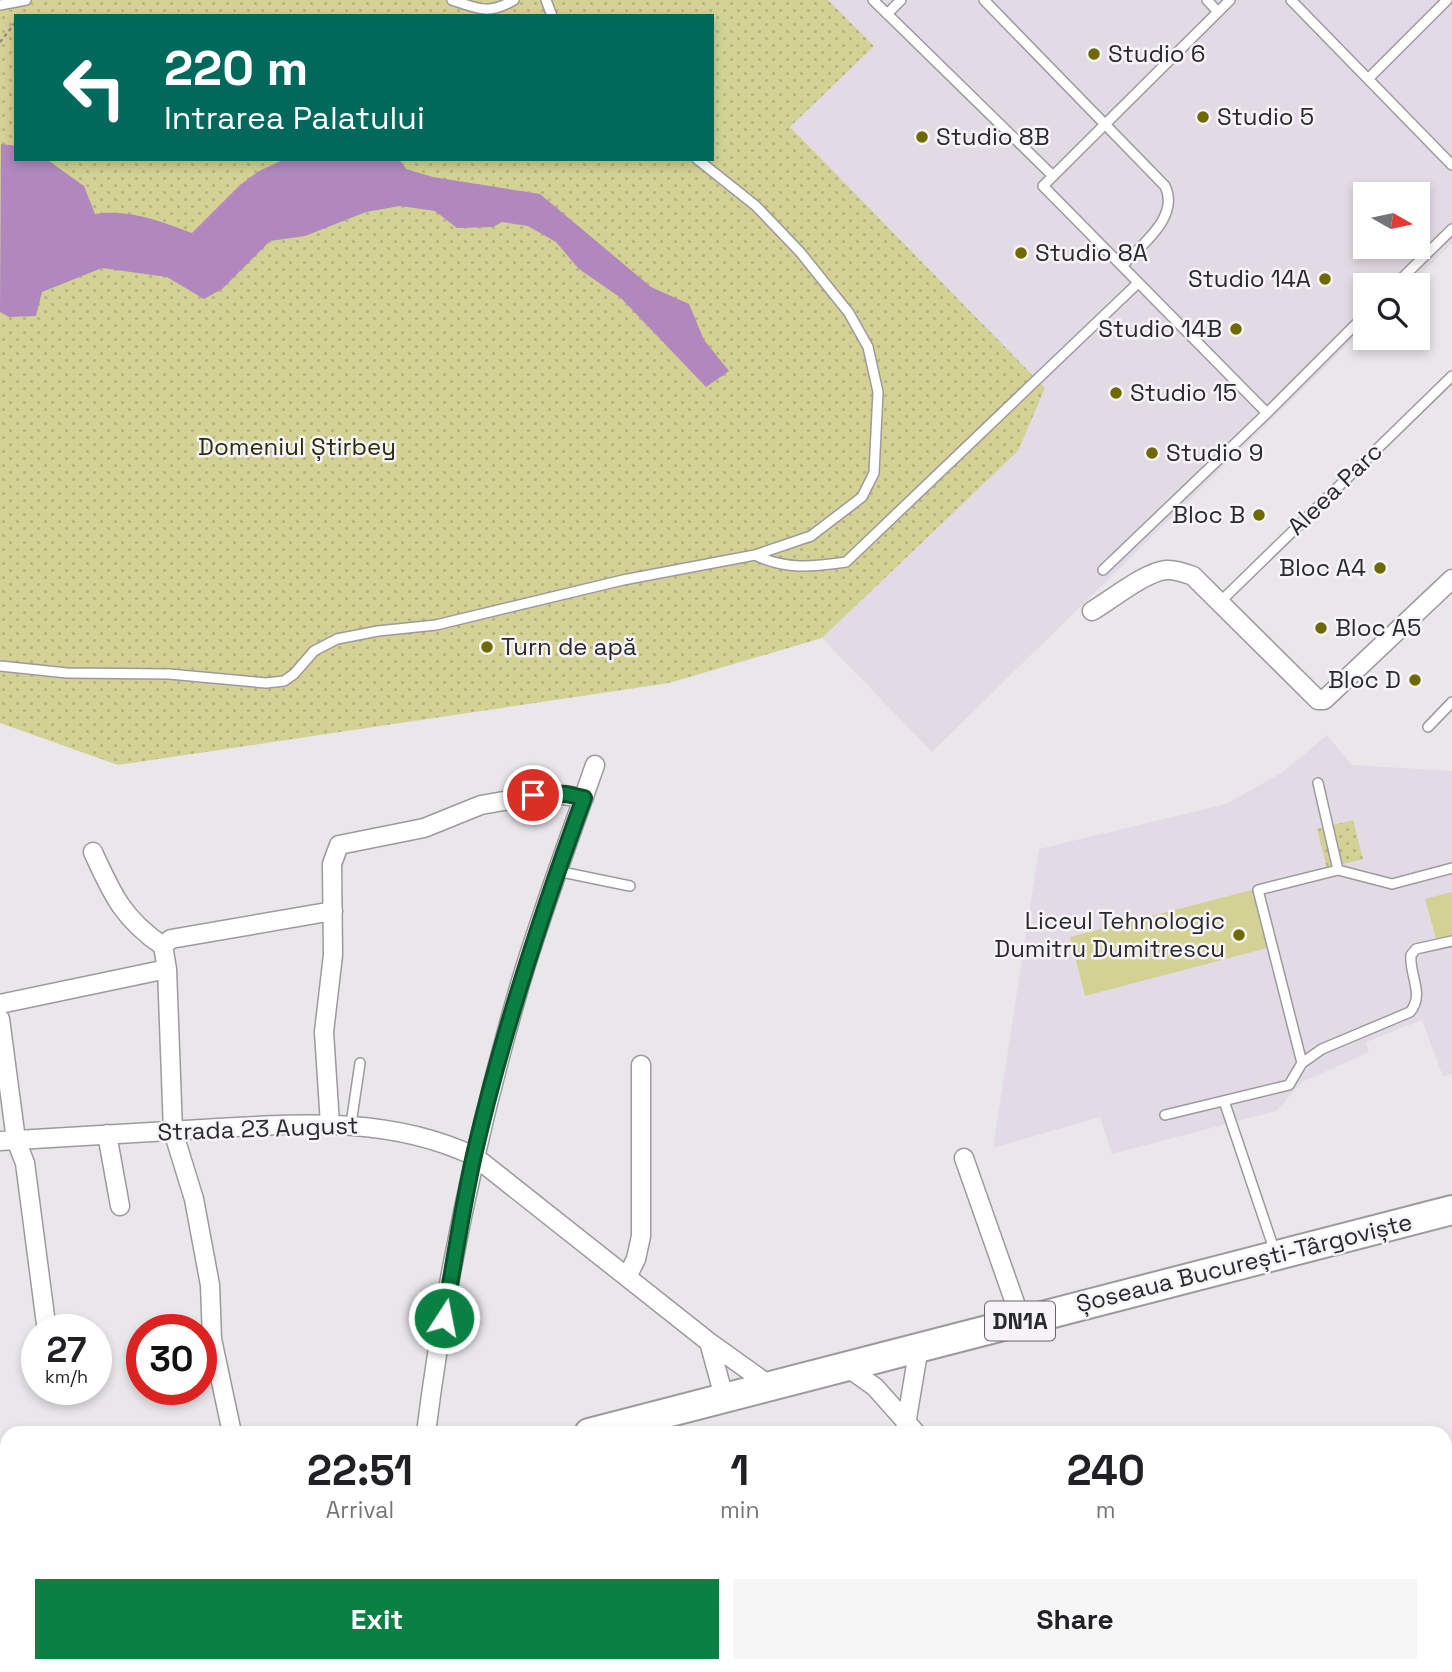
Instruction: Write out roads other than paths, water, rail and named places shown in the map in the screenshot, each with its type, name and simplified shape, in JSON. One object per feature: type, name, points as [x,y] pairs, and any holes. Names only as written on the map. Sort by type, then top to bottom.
[{"type":"main road","name":"Șoseaua București-Târgoviște","points":[[615,1426],[1452,1210]]},
{"type":"street","points":[[1092,611],[1167,569],[1193,576],[1318,700],[1324,700],[1452,579]]},
{"type":"street","points":[[427,1426],[434,1372],[474,1156],[522,980],[595,765]]},
{"type":"street","points":[[330,1124],[324,1032],[333,955],[334,852],[347,841],[424,828],[481,805],[549,793],[584,798]]},
{"type":"street","points":[[93,852],[114,897],[139,930],[163,946],[167,969],[173,1131],[194,1199],[212,1295],[212,1339],[231,1426]]},
{"type":"street","points":[[163,946],[171,939],[333,911]]},
{"type":"street","points":[[0,1004],[167,969]]},
{"type":"street","points":[[0,1019],[8,1140],[24,1163],[45,1314]]},
{"type":"street","points":[[628,1275],[636,1259],[641,1236],[641,1065]]},
{"type":"street","name":"Strada 23 August","points":[[8,1140],[330,1124],[351,1124],[416,1135],[474,1156],[628,1275],[709,1342],[769,1385]]},
{"type":"street","points":[[107,1134],[120,1206]]},
{"type":"street","points":[[964,1158],[1021,1321]]},
{"type":"street","points":[[709,1342],[724,1397]]},
{"type":"street","points":[[909,1426],[919,1347]]},
{"type":"street","points":[[844,1365],[875,1387],[907,1426]]},
{"type":"lane","points":[[0,5],[26,0]]},
{"type":"lane","points":[[452,0],[479,9],[497,10],[514,0]]},
{"type":"lane","points":[[873,0],[1053,176]]},
{"type":"lane","points":[[887,14],[901,0]]},
{"type":"lane","points":[[984,0],[1107,123],[1165,186],[1170,203],[1166,216],[1122,266]]},
{"type":"lane","points":[[1207,0],[1218,12]]},
{"type":"lane","points":[[1230,0],[1043,186],[1267,413]]},
{"type":"lane","points":[[1291,0],[1452,165]]},
{"type":"lane","points":[[1368,79],[1447,0]]},
{"type":"lane","points":[[0,666],[67,673],[169,674],[266,683],[284,681],[294,674],[314,651],[337,639],[378,631],[436,625],[623,580],[755,555],[811,536],[862,497],[874,473],[878,392],[868,347],[849,313],[800,252],[774,225],[699,161]]},
{"type":"lane","points":[[1407,273],[1452,229]]},
{"type":"lane","points":[[755,555],[774,564],[805,568],[846,562],[1138,283]]},
{"type":"lane","points":[[1103,570],[1353,327]]},
{"type":"lane","name":"Aleea Parc","points":[[1219,603],[1452,376]]},
{"type":"lane","points":[[1428,727],[1452,702]]},
{"type":"lane","points":[[1318,783],[1338,870]]},
{"type":"lane","points":[[1302,1063],[1258,890],[1338,870],[1392,884],[1452,868]]},
{"type":"lane","points":[[557,871],[630,886]]},
{"type":"lane","points":[[1165,1115],[1289,1084],[1302,1063],[1322,1049],[1410,1012],[1416,1004],[1417,995],[1411,955],[1416,949],[1452,941]]},
{"type":"lane","points":[[351,1124],[360,1063]]},
{"type":"lane","points":[[1224,1101],[1276,1255]]},
{"type":"place","name":"Studio 6","points":[[1094,54]]},
{"type":"place","name":"Studio 5","points":[[1203,117]]},
{"type":"place","name":"Studio 8B","points":[[922,137]]},
{"type":"place","name":"Studio 8A","points":[[1021,253]]},
{"type":"place","name":"Studio 14A","points":[[1325,279]]},
{"type":"place","name":"Studio 14B","points":[[1236,329]]},
{"type":"place","name":"Studio 15","points":[[1116,393]]},
{"type":"place","name":"Studio 9","points":[[1152,453]]},
{"type":"place","name":"Bloc B","points":[[1259,515]]},
{"type":"place","name":"Bloc A4","points":[[1380,568]]},
{"type":"place","name":"Bloc A5","points":[[1321,628]]},
{"type":"place","name":"Turn de apă","points":[[487,647]]},
{"type":"place","name":"Bloc D","points":[[1415,680]]},
{"type":"place","name":"Liceul Tehnologic Dumitru Dumitrescu","points":[[1239,935]]},
{"type":"park label","name":"Domeniul Știrbey","points":[[297,447]]}]
